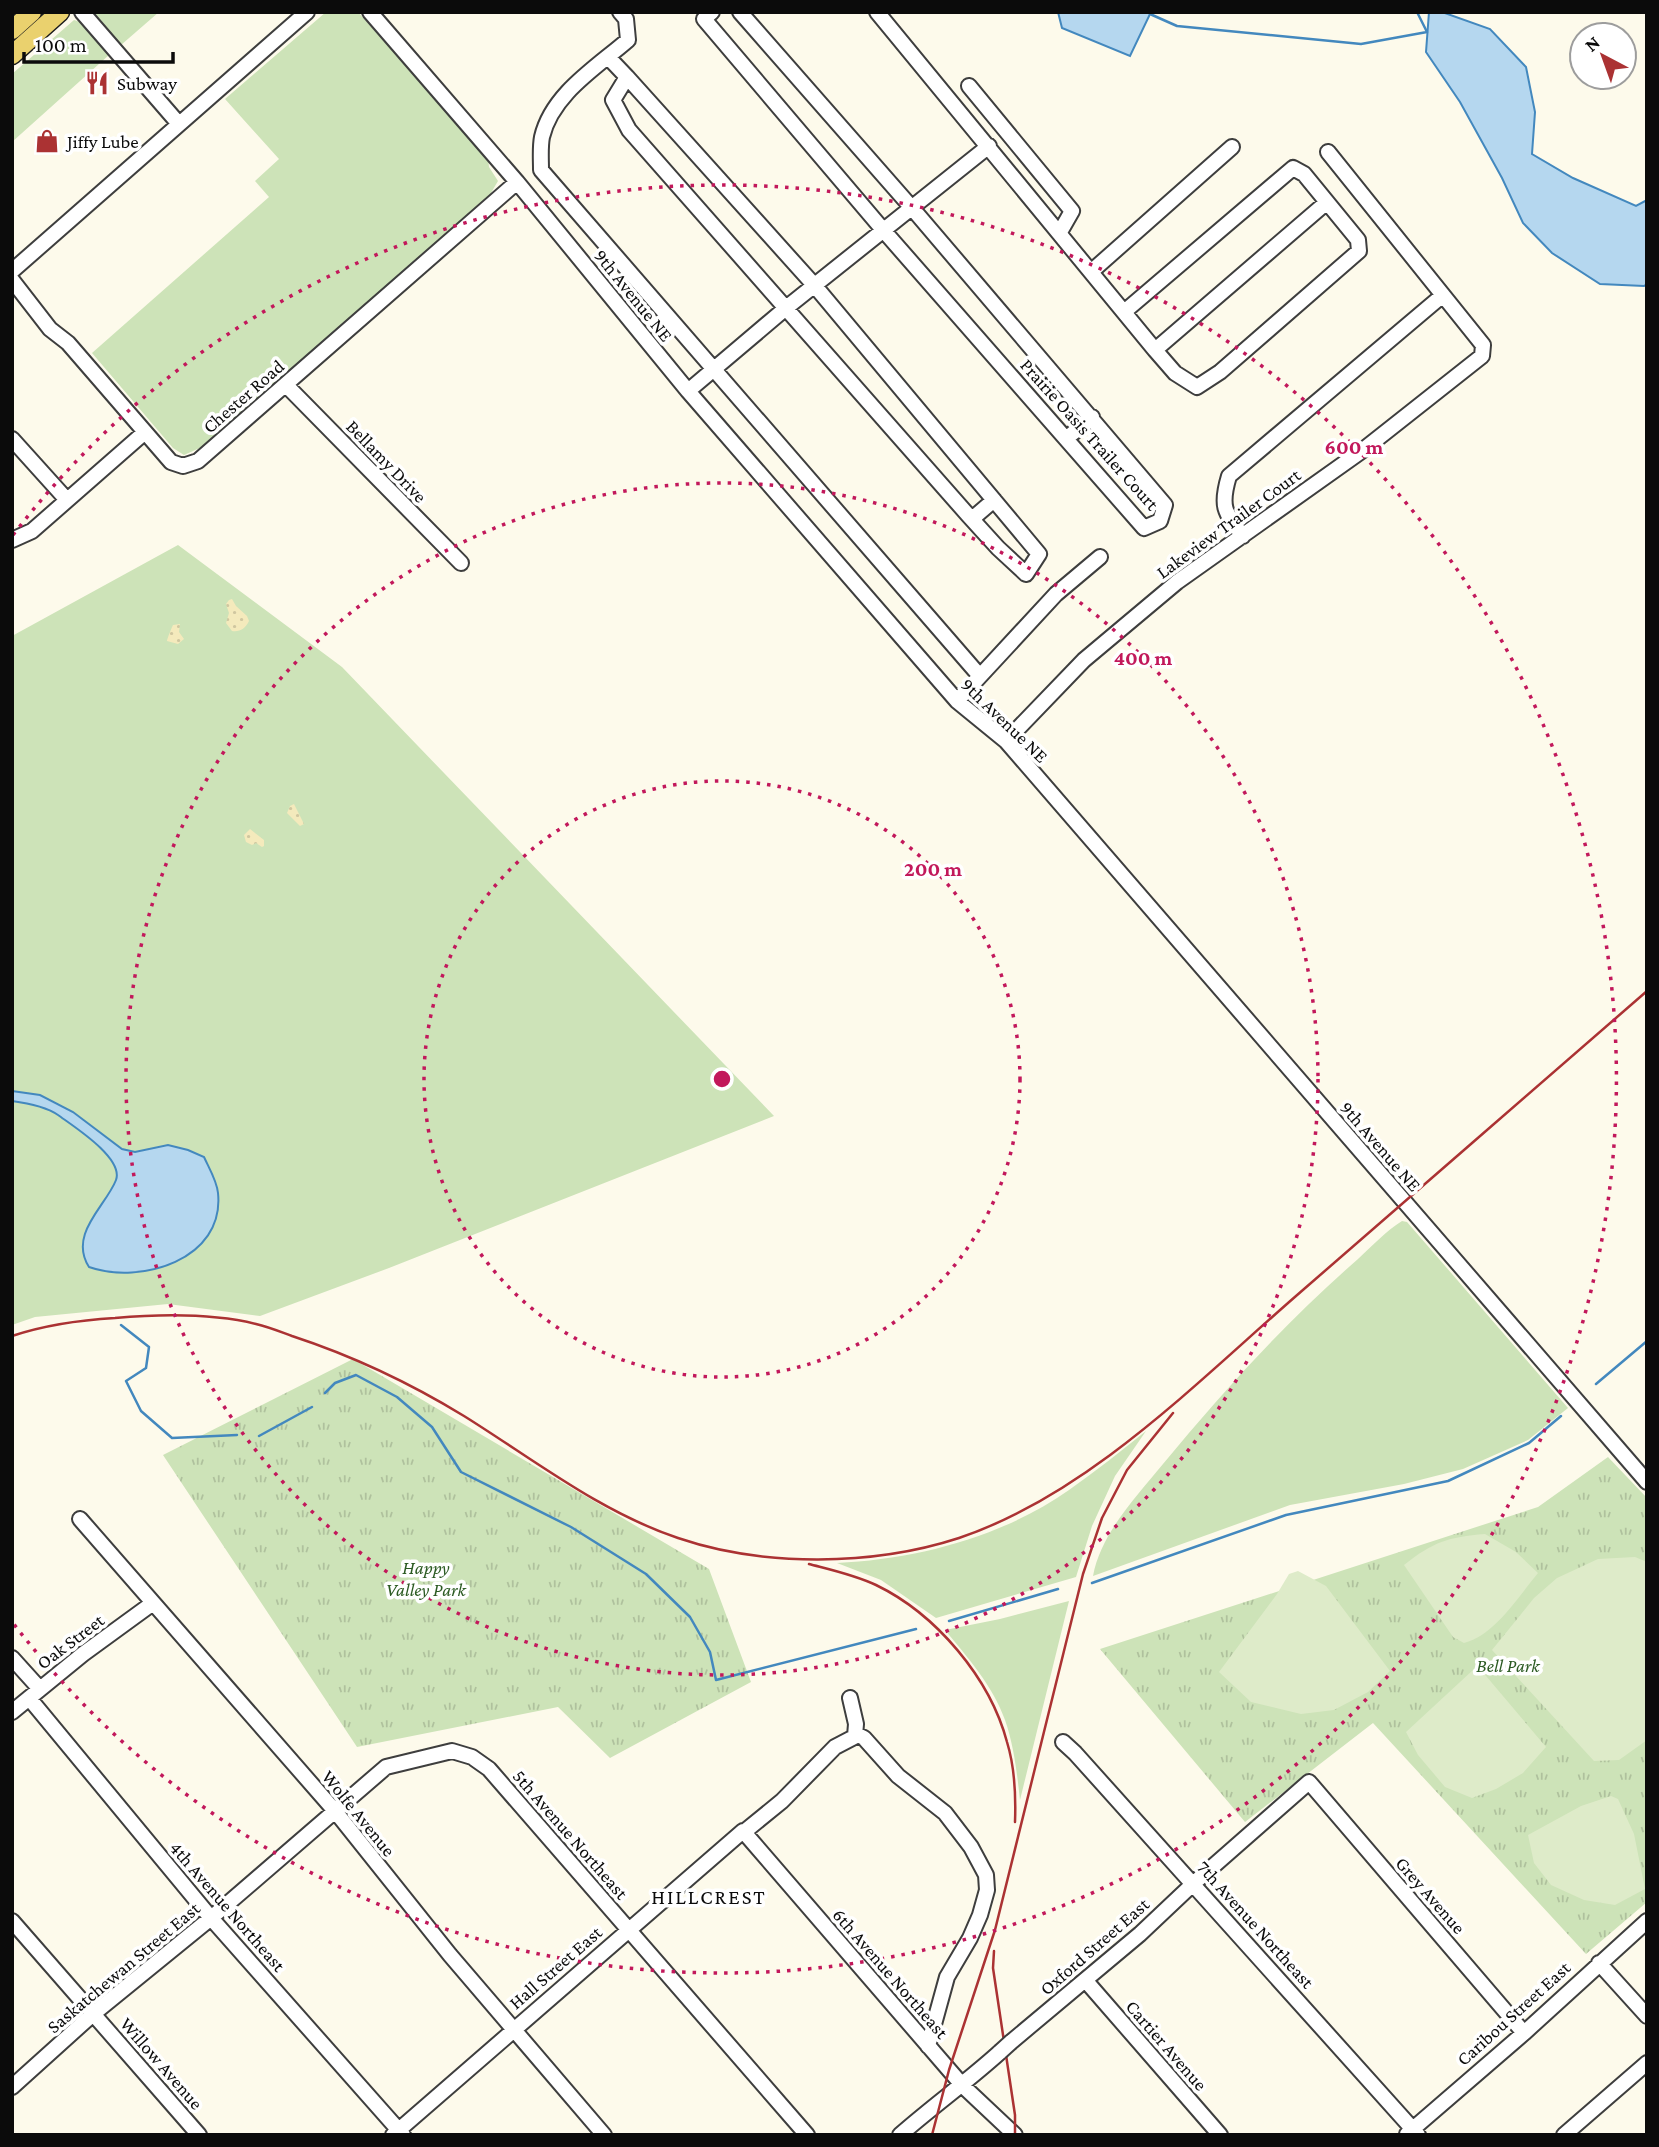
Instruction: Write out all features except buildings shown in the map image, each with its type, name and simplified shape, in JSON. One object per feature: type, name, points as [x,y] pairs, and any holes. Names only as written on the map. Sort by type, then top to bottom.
[{"type":"main road","points":[[12,30],[32,12]]},
{"type":"main road","points":[[12,54],[60,12]]},
{"type":"street","points":[[82,12],[179,124]]},
{"type":"street","points":[[12,271],[307,12]]},
{"type":"street","name":"9th Avenue NE","points":[[370,12],[517,182],[688,391],[957,701],[1006,741],[1647,1482]]},
{"type":"street","points":[[620,12],[626,19],[628,40],[563,98],[549,119],[542,138],[541,170],[979,676]]},
{"type":"street","name":"Prairie Oasis Trailer Court","points":[[712,12],[704,19],[884,231],[1144,528],[1160,521],[1165,505],[912,208],[740,12]]},
{"type":"street","points":[[877,12],[1155,350],[1175,373],[1197,387],[1230,364],[1359,251],[1358,240],[1304,174],[1293,168],[1124,312]]},
{"type":"street","points":[[608,57],[627,77],[816,286],[1039,554],[1026,574],[972,519],[629,130],[613,100],[627,77]]},
{"type":"street","points":[[969,86],[1072,211],[1060,232]]},
{"type":"street","points":[[688,391],[786,308],[989,146]]},
{"type":"street","points":[[1092,271],[1232,147]]},
{"type":"street","name":"Lakeview Trailer Court","points":[[1006,741],[1084,660],[1177,582],[1363,450],[1482,355],[1483,345],[1328,152]]},
{"type":"street","name":"Chester Road","points":[[12,280],[51,329],[68,343],[171,463],[183,466],[198,461],[517,182]]},
{"type":"street","points":[[1155,350],[1327,202]]},
{"type":"street","points":[[1243,536],[1226,514],[1223,498],[1229,476],[1443,295]]},
{"type":"street","name":"Bellamy Drive","points":[[286,385],[461,563]]},
{"type":"street","points":[[1067,438],[1092,417]]},
{"type":"street","points":[[12,540],[32,531],[145,432]]},
{"type":"street","points":[[12,439],[67,500]]},
{"type":"street","points":[[972,519],[994,500]]},
{"type":"street","points":[[957,701],[1056,594],[1100,557]]},
{"type":"street","name":"Wolfe Avenue","points":[[80,1519],[335,1811],[450,1955],[604,2135]]},
{"type":"street","name":"Oak Street","points":[[12,1712],[153,1603]]},
{"type":"street","name":"4th Avenue Northeast","points":[[12,1658],[34,1693],[211,1918],[398,2133]]},
{"type":"street","points":[[850,1698],[856,1724],[855,1736],[864,1738],[898,1776],[945,1813],[981,1861],[986,1875],[988,1890],[980,1915],[947,1977],[928,2046]]},
{"type":"street","name":"Hall Street East","points":[[398,2133],[513,2029],[782,1801],[835,1747],[855,1736]]},
{"type":"street","name":"7th Avenue Northeast","points":[[1063,1742],[1194,1883],[1412,2133]]},
{"type":"street","name":"5th Avenue Northeast","points":[[386,1767],[452,1751],[472,1757],[489,1769],[807,2135]]},
{"type":"street","name":"Saskatchewan Street East","points":[[12,2087],[93,2014],[211,1918],[386,1767]]},
{"type":"street","name":"Oxford Street East","points":[[900,2135],[944,2098],[963,2086],[1086,1981],[1309,1782]]},
{"type":"street","name":"Grey Avenue","points":[[1309,1782],[1524,2033]]},
{"type":"street","name":"6th Avenue Northeast","points":[[744,1831],[963,2086],[1015,2135]]},
{"type":"street","name":"Willow Avenue","points":[[12,1921],[200,2135]]},
{"type":"street","name":"Caribou Street East","points":[[1412,2133],[1647,1922]]},
{"type":"street","points":[[1599,1963],[1647,2016]]},
{"type":"street","name":"Cartier Avenue","points":[[1086,1981],[1220,2135]]},
{"type":"street","points":[[1564,2135],[1647,2063]]},
{"type":"green space","points":[[94,12],[159,12],[121,45]]},
{"type":"green space","points":[[326,12],[358,12],[488,158],[489,167],[498,181],[488,198],[202,447],[184,455],[173,448],[92,353],[269,197],[255,181],[279,159],[225,99]]},
{"type":"green space","points":[[74,20],[80,22],[109,55],[12,142],[12,74]]},
{"type":"green space","points":[[178,545],[342,667],[774,1116],[260,1316],[168,1304],[35,1317],[12,1325],[12,636]]},
{"type":"green space","points":[[1402,1221],[1407,1222],[1568,1408],[1528,1440],[1463,1469],[1404,1484],[1290,1505],[1093,1576],[1104,1545],[1121,1516],[1209,1410],[1256,1357],[1306,1307]]},
{"type":"green space","name":"Happy Valley Park","points":[[353,1359],[709,1569],[751,1682],[610,1758],[558,1707],[357,1747],[163,1455]]},
{"type":"green space","points":[[1146,1431],[1115,1476],[1092,1526],[1076,1577],[936,1618],[881,1580],[837,1563],[898,1557],[988,1533],[1016,1521],[1069,1490]]},
{"type":"green space","name":"Bell Park","points":[[1608,1457],[1647,1498],[1647,1902],[1586,1954],[1373,1723],[1245,1822],[1100,1649],[1538,1507]]},
{"type":"green space","points":[[1485,1534],[1516,1552],[1538,1573],[1496,1624],[1475,1639],[1464,1643],[1453,1637],[1404,1565],[1442,1542]]},
{"type":"green space","points":[[1635,1557],[1647,1562],[1647,1740],[1619,1760],[1594,1761],[1492,1650],[1534,1598],[1557,1578],[1598,1559]]},
{"type":"green space","points":[[1298,1571],[1326,1586],[1390,1671],[1368,1692],[1334,1710],[1301,1714],[1251,1702],[1219,1672],[1289,1574]]},
{"type":"green space","points":[[1069,1601],[1020,1800],[1013,1750],[1000,1708],[979,1673],[945,1630]]},
{"type":"green space","points":[[1473,1670],[1481,1670],[1546,1747],[1523,1773],[1496,1789],[1472,1798],[1445,1787],[1418,1755],[1406,1732]]},
{"type":"green space","points":[[1611,1796],[1618,1799],[1634,1834],[1645,1889],[1615,1905],[1584,1900],[1551,1885],[1534,1863],[1528,1835],[1581,1806]]},
{"type":"sand","points":[[232,599],[249,621],[244,628],[237,631],[232,631],[226,623],[229,613],[226,604]]},
{"type":"sand","points":[[180,624],[179,632],[184,639],[178,644],[167,641],[173,625]]},
{"type":"sand","points":[[294,804],[304,824],[300,826],[287,813]]},
{"type":"sand","points":[[250,829],[264,840],[264,846],[246,842],[244,835]]},
{"type":"water","points":[[1058,12],[1151,12],[1130,56],[1062,28]]},
{"type":"water","points":[[1429,12],[1442,12],[1490,29],[1526,67],[1535,112],[1532,154],[1573,178],[1636,206],[1647,200],[1647,284],[1600,284],[1552,253],[1523,223],[1502,178],[1460,102],[1426,52]]},
{"type":"water","points":[[12,1091],[40,1095],[73,1112],[122,1149],[135,1152],[168,1145],[204,1157],[218,1193],[217,1216],[208,1235],[194,1251],[175,1262],[154,1269],[109,1272],[89,1267],[84,1255],[86,1232],[116,1180],[116,1171],[96,1143],[53,1112],[36,1105],[12,1101]]},
{"type":"waterway","points":[[1150,14],[1177,26],[1361,44],[1427,32],[1417,12]]},
{"type":"waterway","points":[[121,1325],[149,1347],[146,1368],[126,1381],[141,1411],[172,1438],[237,1435]]},
{"type":"waterway","points":[[1596,1384],[1647,1341]]},
{"type":"waterway","points":[[325,1393],[335,1383],[356,1375],[397,1397],[432,1427],[461,1472],[571,1527],[646,1574],[690,1617],[710,1652],[716,1680],[916,1629]]},
{"type":"waterway","points":[[259,1436],[312,1407]]},
{"type":"waterway","points":[[1092,1583],[1286,1515],[1448,1481],[1529,1443],[1561,1416]]},
{"type":"waterway","points":[[949,1621],[1058,1589]]},
{"type":"railway","points":[[12,1336],[37,1329],[102,1319],[186,1315],[239,1320],[337,1352],[402,1381],[464,1416],[594,1499],[621,1514],[678,1538],[746,1554],[782,1558],[855,1558],[926,1547],[959,1538],[1006,1519],[1095,1466],[1138,1434],[1647,991]]},
{"type":"railway","points":[[932,2135],[949,2070],[995,1930],[1083,1574],[1102,1518],[1127,1470],[1173,1413]]},
{"type":"railway","points":[[809,1564],[860,1578],[898,1597],[958,1650],[988,1695],[1007,1742],[1012,1762],[1015,1822]]},
{"type":"railway","points":[[994,1951],[993,1968],[1015,2115],[1015,2135]]},
{"type":"place","name":"Subway","points":[[97,83]]},
{"type":"place","name":"Jiffy Lube","points":[[47,141]]},
{"type":"district","name":"HILLCREST","points":[[709,1897]]}]
